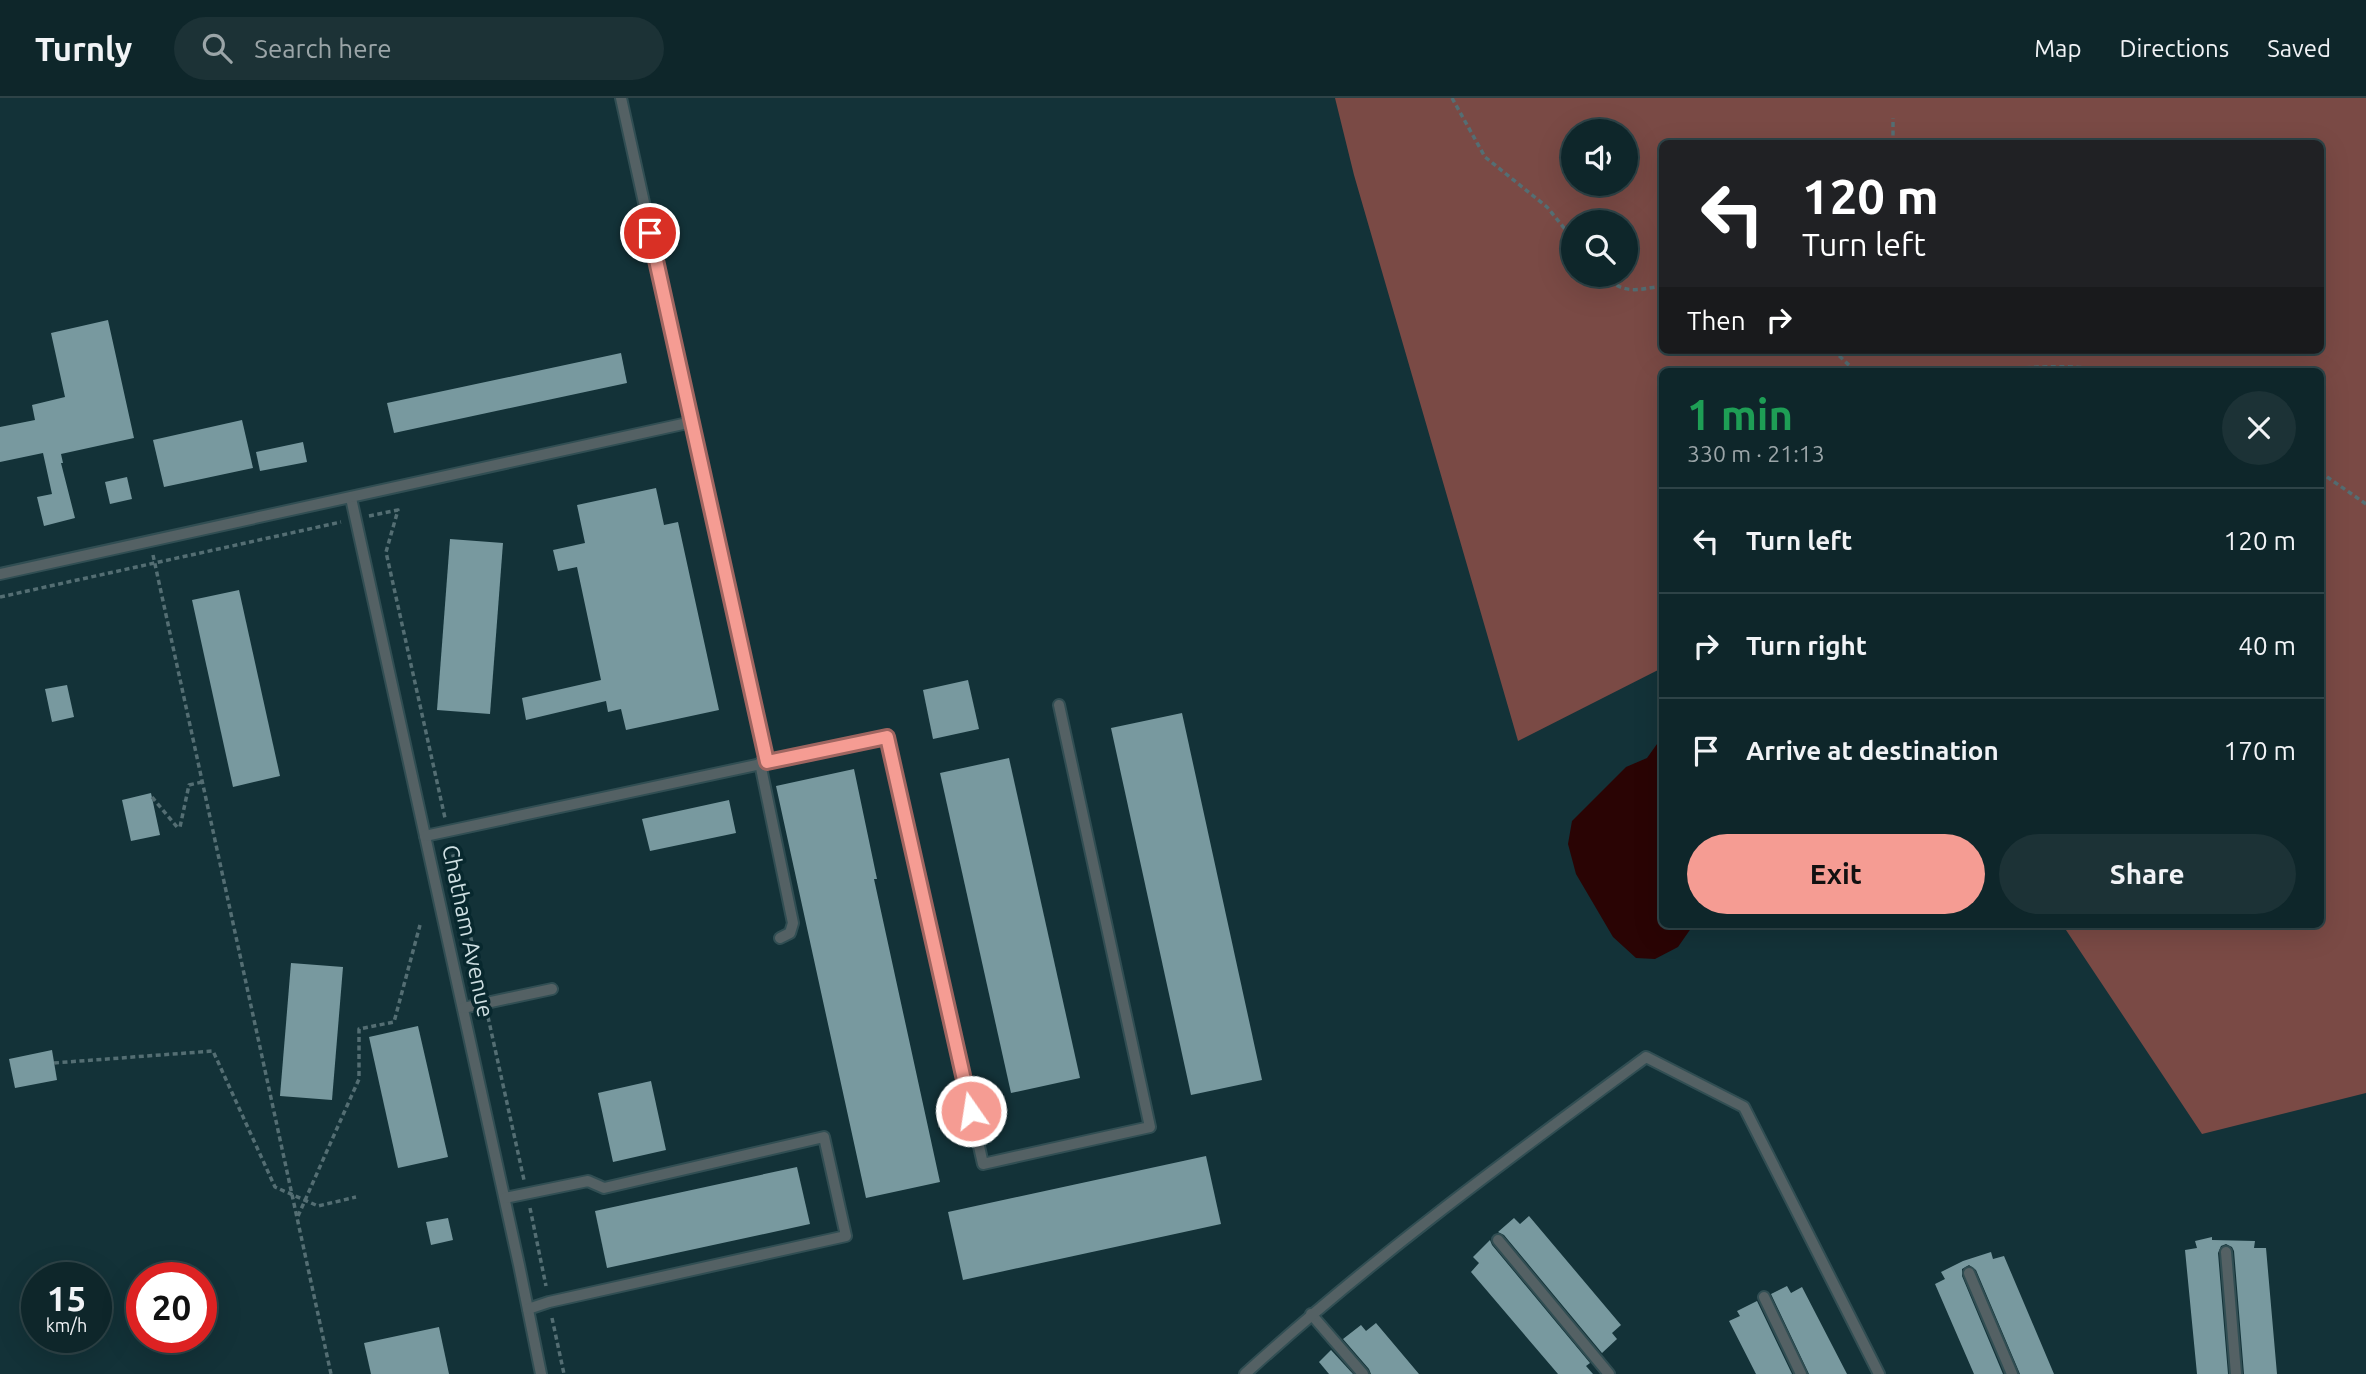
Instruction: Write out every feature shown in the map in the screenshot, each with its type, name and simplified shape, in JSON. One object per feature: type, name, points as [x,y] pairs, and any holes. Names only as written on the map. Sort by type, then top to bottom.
[{"type":"lane","points":[[621,98],[763,763],[793,923],[790,933],[780,938]]},
{"type":"lane","points":[[0,574],[692,422]]},
{"type":"lane","name":"Chatham Avenue","points":[[351,498],[505,1198],[541,1374]]},
{"type":"lane","points":[[425,836],[887,737],[983,1164],[1150,1127],[1059,705]]},
{"type":"lane","points":[[463,1008],[552,989]]},
{"type":"lane","points":[[1245,1374],[1311,1314],[1646,1057],[1744,1107],[1879,1374]]},
{"type":"lane","points":[[505,1198],[588,1181],[604,1188],[824,1137],[846,1236],[549,1302],[528,1309]]},
{"type":"lane","points":[[1498,1240],[1609,1374]]},
{"type":"lane","points":[[2226,1252],[2236,1374]]},
{"type":"lane","points":[[1969,1273],[2012,1374]]},
{"type":"lane","points":[[1764,1297],[1801,1374]]},
{"type":"lane","points":[[1311,1314],[1363,1374]]},
{"type":"path","points":[[1452,98],[1485,157],[1547,207],[1561,224]]},
{"type":"path","points":[[1893,118],[1893,140]]},
{"type":"path","points":[[1620,287],[1628,290],[1659,286]]},
{"type":"path","points":[[1837,354],[1852,368]]},
{"type":"path","points":[[2023,368],[2090,368]]},
{"type":"path","points":[[2324,475],[2366,504]]},
{"type":"path","points":[[0,597],[398,510],[386,552],[564,1374]]},
{"type":"path","points":[[149,542],[331,1374]]},
{"type":"path","points":[[152,797],[177,827],[180,827],[189,785],[202,782]]},
{"type":"path","points":[[297,1218],[359,1079],[359,1029],[394,1022],[420,925]]},
{"type":"path","points":[[54,1063],[214,1051],[275,1187],[318,1206],[356,1196]]},
{"type":"shaded area","points":[[1335,98],[2366,98],[2366,1093],[2202,1134],[2065,928],[2324,928],[2324,368],[1659,368],[1659,670],[1518,741],[1354,175]]},
{"type":"shaded area","points":[[1659,741],[1659,928],[1691,928],[1678,947],[1655,959],[1636,958],[1613,937],[1576,874],[1568,844],[1572,821],[1626,767],[1647,758]]},
{"type":"building","points":[[108,320],[134,438],[61,454],[75,518],[44,526],[37,497],[52,494],[43,453],[0,462],[0,427],[35,420],[32,405],[65,397],[51,333]]},
{"type":"building","points":[[621,353],[627,383],[394,433],[387,403]]},
{"type":"building","points":[[242,420],[253,468],[164,487],[153,440]]},
{"type":"building","points":[[303,442],[307,462],[260,471],[256,452]]},
{"type":"building","points":[[127,477],[132,499],[110,504],[105,482]]},
{"type":"building","points":[[656,488],[664,525],[678,522],[719,710],[626,730],[621,709],[608,712],[606,701],[526,720],[522,698],[601,680],[577,567],[558,571],[553,550],[585,543],[577,505]]},
{"type":"building","points":[[450,539],[503,543],[490,714],[437,710]]},
{"type":"building","points":[[239,590],[280,776],[233,787],[192,600]]},
{"type":"building","points":[[968,680],[979,729],[933,739],[923,690]]},
{"type":"building","points":[[67,685],[74,717],[52,722],[45,689]]},
{"type":"building","points":[[1182,713],[1262,1080],[1191,1095],[1111,728]]},
{"type":"building","points":[[1009,758],[1080,1078],[1011,1093],[940,773]]},
{"type":"building","points":[[854,769],[877,879],[874,879],[940,1182],[866,1198],[776,786]]},
{"type":"building","points":[[151,793],[160,835],[131,841],[122,800]]},
{"type":"building","points":[[729,800],[736,833],[650,851],[642,819]]},
{"type":"building","points":[[291,963],[343,967],[332,1100],[280,1096]]},
{"type":"building","points":[[418,1026],[448,1157],[398,1168],[369,1037]]},
{"type":"building","points":[[52,1050],[57,1080],[15,1088],[9,1059]]},
{"type":"building","points":[[651,1081],[666,1150],[613,1162],[598,1093]]},
{"type":"building","points":[[1206,1156],[1221,1224],[963,1280],[948,1212]]},
{"type":"building","points":[[797,1167],[810,1224],[607,1268],[595,1211]]},
{"type":"building","points":[[1529,1216],[1621,1325],[1612,1333],[1617,1339],[1602,1353],[1504,1235],[1498,1232],[1514,1218],[1520,1224]]},
{"type":"building","points":[[448,1218],[453,1240],[431,1245],[426,1222]]},
{"type":"building","points":[[2212,1237],[2212,1240],[2255,1241],[2254,1248],[2266,1248],[2277,1374],[2244,1374],[2234,1251],[2226,1244],[2221,1246],[2218,1253],[2228,1374],[2197,1374],[2185,1250],[2197,1248],[2195,1241]]},
{"type":"building","points":[[1490,1240],[1590,1363],[1586,1366],[1593,1374],[1558,1374],[1471,1272],[1479,1263],[1473,1257]]},
{"type":"building","points":[[1991,1252],[1993,1259],[2004,1256],[2054,1374],[2020,1374],[1976,1270],[1969,1265],[1962,1269],[1962,1276],[2003,1374],[1974,1374],[1935,1284],[1945,1279],[1941,1272]]},
{"type":"building","points":[[1787,1286],[1791,1293],[1802,1287],[1847,1374],[1809,1374],[1771,1294]]},
{"type":"building","points":[[1757,1301],[1792,1374],[1756,1374],[1729,1321],[1740,1316],[1737,1311]]},
{"type":"building","points":[[1376,1323],[1419,1374],[1371,1374],[1343,1339],[1361,1325],[1366,1331]]},
{"type":"building","points":[[439,1327],[449,1374],[371,1374],[364,1343]]},
{"type":"building","points":[[1331,1350],[1353,1374],[1329,1374],[1319,1362]]},
{"type":"route","points":[[650,233],[767,762],[887,737],[971,1111]]}]
